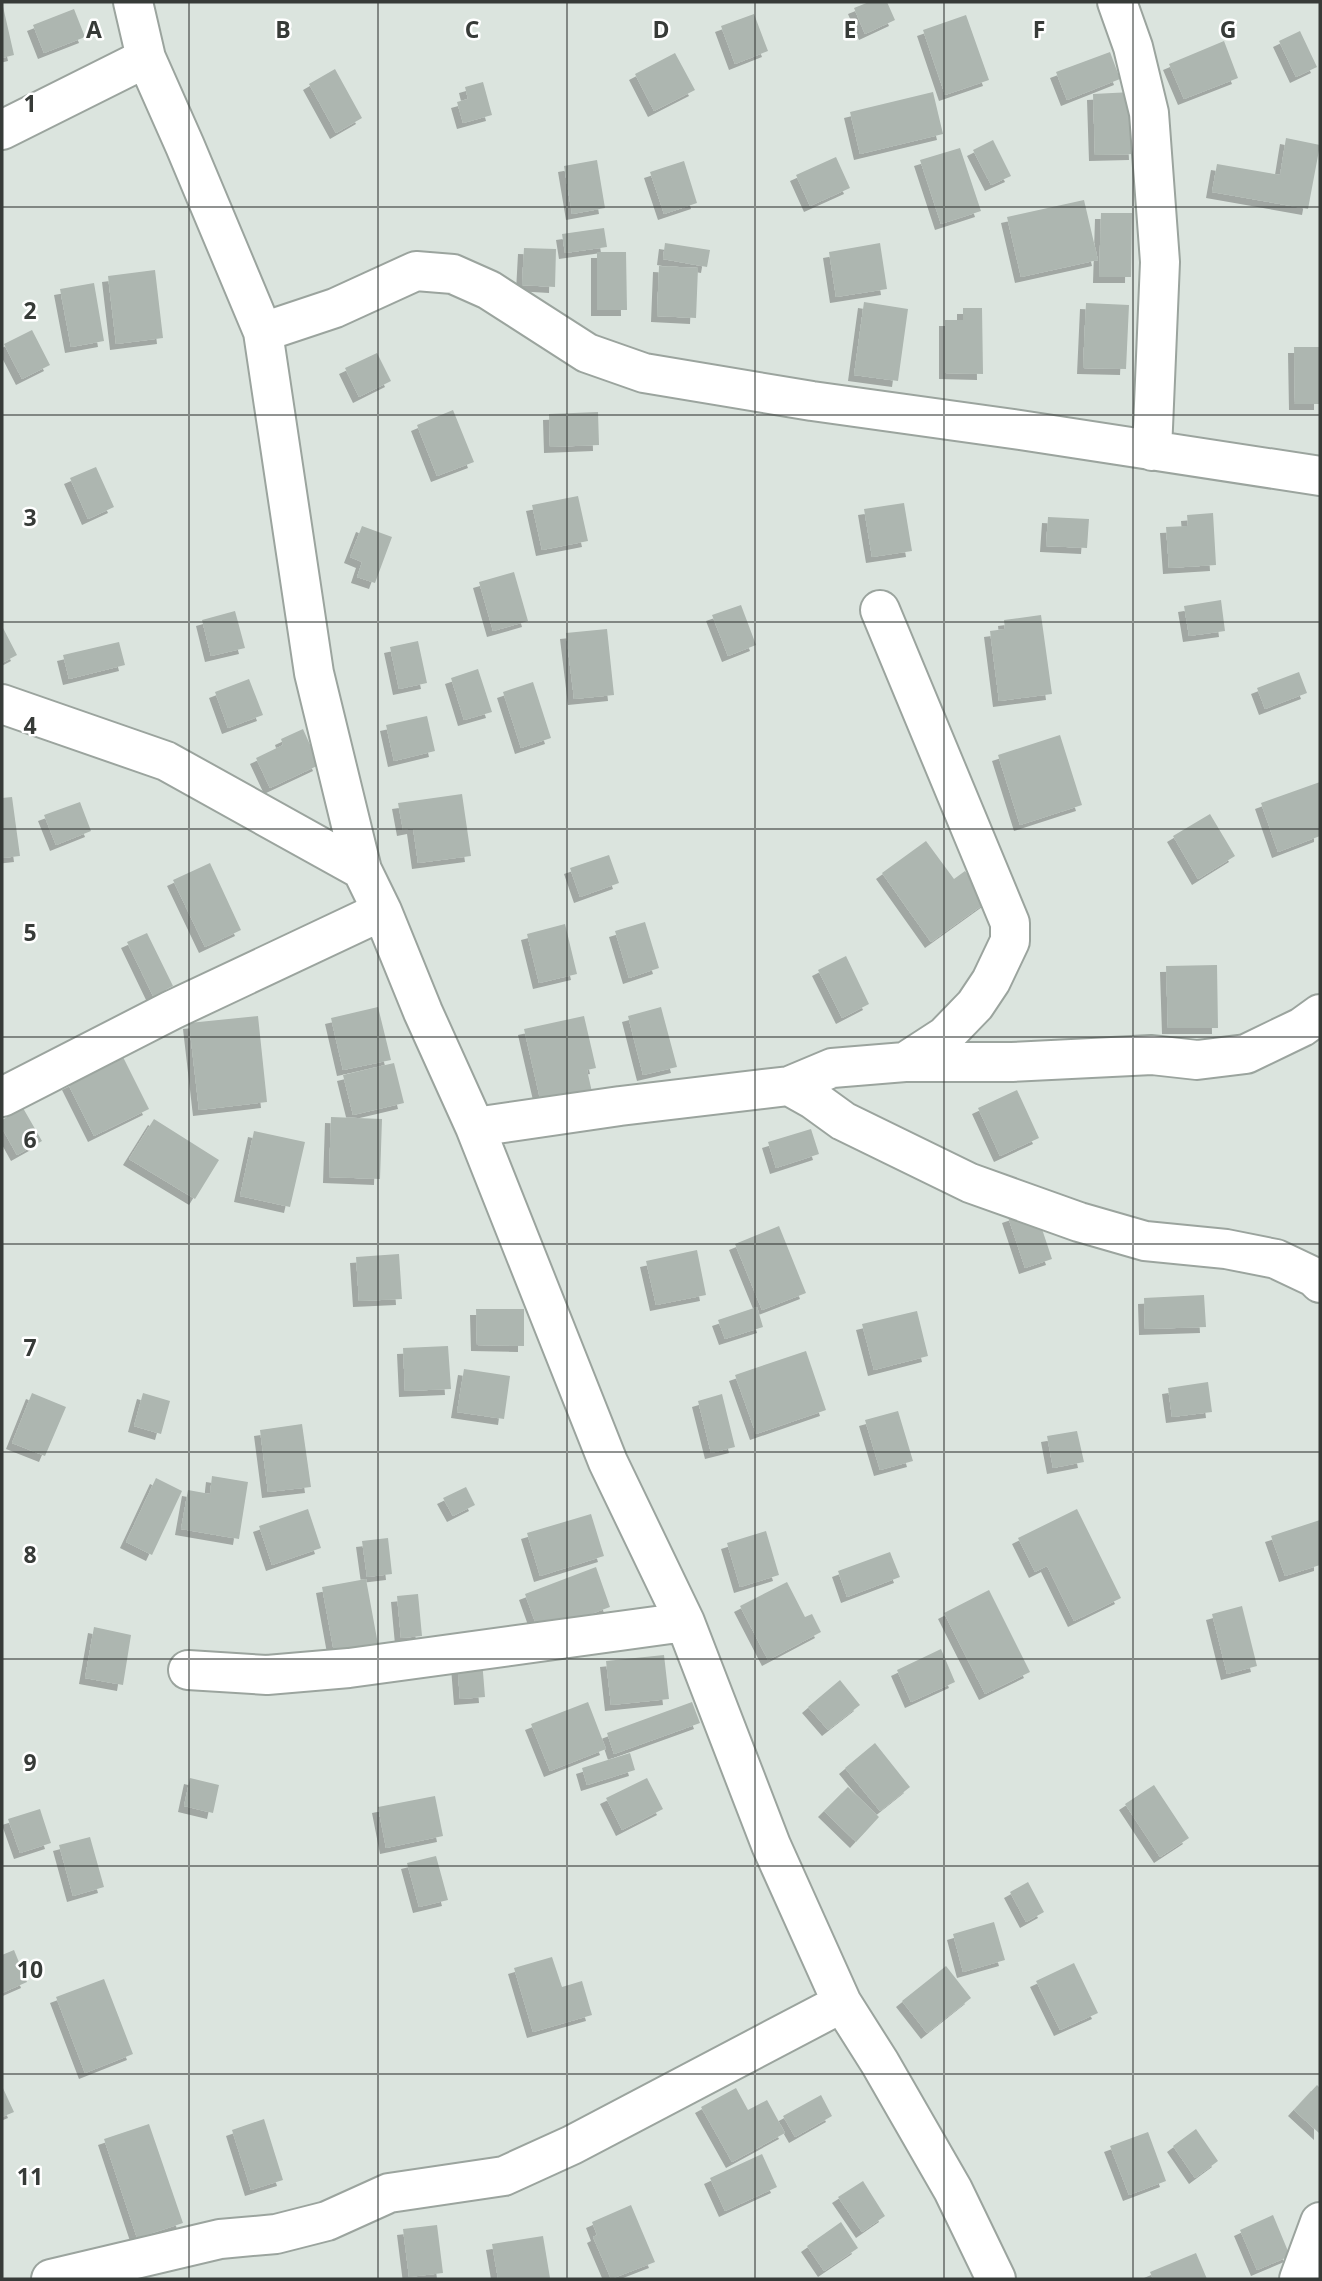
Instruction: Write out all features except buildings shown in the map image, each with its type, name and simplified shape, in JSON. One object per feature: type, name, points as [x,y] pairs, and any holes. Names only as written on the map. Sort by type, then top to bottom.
[{"type":"street","points":[[133,2],[146,58],[186,146],[263,332],[314,673],[362,870],[475,1128],[608,1462],[685,1622],[771,1844],[842,2003],[953,2190],[996,2279]]},
{"type":"street","points":[[1117,2],[1133,47],[1149,113],[1160,262],[1152,451]]},
{"type":"street","points":[[2,130],[146,58]]},
{"type":"street","points":[[263,332],[335,308],[416,271],[453,274],[489,290],[587,353],[644,373],[812,401],[1320,476]]},
{"type":"street","points":[[880,610],[1010,923],[1010,941],[991,981],[975,1004],[945,1036],[905,1062]]},
{"type":"street","points":[[2,704],[166,761],[362,870]]},
{"type":"street","points":[[2,1097],[172,1010],[382,911]]},
{"type":"street","points":[[475,1128],[620,1106],[789,1086],[832,1068],[905,1062],[1012,1062],[1152,1055],[1197,1060],[1246,1054],[1301,1027],[1320,1014]]},
{"type":"street","points":[[789,1086],[843,1121],[970,1183],[1079,1222],[1146,1241],[1276,1259],[1314,1277],[1320,1283]]},
{"type":"street","points":[[188,1670],[267,1675],[349,1668],[685,1622]]},
{"type":"street","points":[[51,2279],[220,2239],[276,2234],[327,2221],[389,2193],[504,2176],[572,2145],[842,2003]]},
{"type":"street","points":[[1299,2279],[1320,2222]]}]
